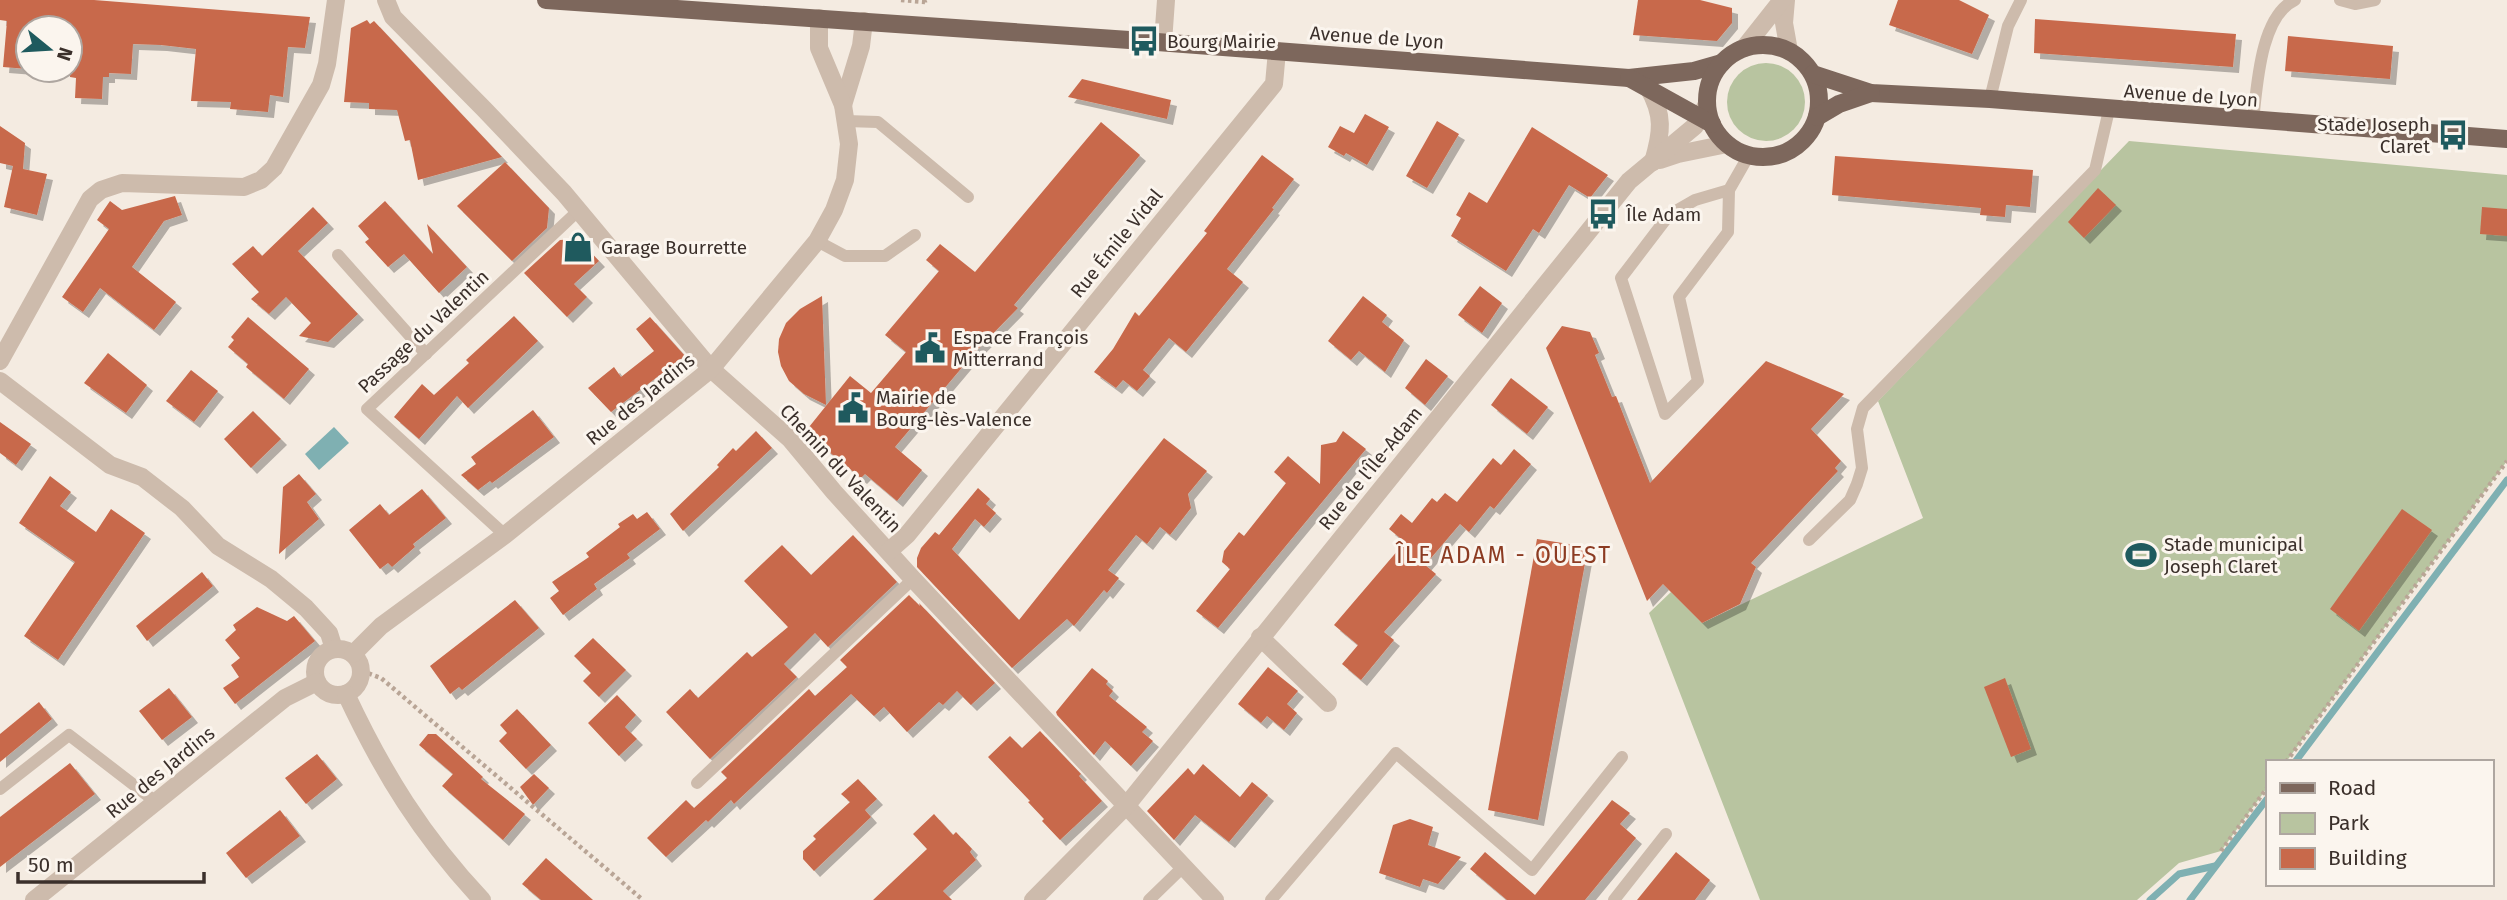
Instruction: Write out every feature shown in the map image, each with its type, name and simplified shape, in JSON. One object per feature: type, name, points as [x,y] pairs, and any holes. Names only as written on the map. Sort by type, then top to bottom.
[{"type":"main road","points":[[546,0],[727,6]]},
{"type":"main road","name":"Avenue de Lyon","points":[[727,6],[787,16],[1629,78]]},
{"type":"main road","points":[[1629,78],[1694,71],[1721,63],[1744,48],[1768,45],[1789,51]]},
{"type":"main road","name":"Avenue de Lyon","points":[[1789,51],[1803,61],[1813,74],[1871,93],[1990,99],[2507,139]]},
{"type":"main road","points":[[1706,115],[1712,76],[1721,63]]},
{"type":"main road","points":[[1813,74],[1818,88],[1817,117]]},
{"type":"main road","points":[[1629,78],[1706,115],[1727,144],[1749,155]]},
{"type":"main road","name":"Avenue de Lyon","points":[[1749,155],[1777,155],[1791,150],[1807,136],[1817,117],[1839,104],[1871,93]]},
{"type":"street","points":[[0,361],[90,199],[101,190],[122,183],[244,187],[261,180],[274,169],[321,85],[327,64],[336,0]]},
{"type":"street","name":"Chemin du Valentin","points":[[386,0],[393,18],[579,210],[710,369],[790,439],[913,579],[1215,900]]},
{"type":"street","points":[[1163,42],[1166,0]]},
{"type":"street","points":[[1744,48],[1784,0]]},
{"type":"street","points":[[1784,0],[1784,23],[1789,51]]},
{"type":"street","name":"Rue des Jardins","points":[[353,654],[381,626],[505,535],[710,369],[817,241],[834,210],[845,180],[849,144],[845,113],[819,48],[818,18]]},
{"type":"street","name":"Rue des Jardins","points":[[845,113],[863,21]]},
{"type":"street","name":"Rue Émile Vidal","points":[[889,551],[906,535],[1274,84],[1277,51]]},
{"type":"street","points":[[1648,87],[1657,103],[1661,120],[1660,140],[1653,162]]},
{"type":"street","name":"Rue de l'Île-Adam","points":[[1032,900],[1126,806],[1623,189],[1640,171],[1706,115]]},
{"type":"street","name":"Rue de l'Île-Adam","points":[[1653,162],[1727,144]]},
{"type":"street","points":[[0,381],[110,465],[142,477],[182,508],[218,546],[271,579],[329,633],[334,649]]},
{"type":"street","points":[[1260,637],[1328,703]]},
{"type":"street","points":[[347,650],[353,654],[361,671],[357,685],[346,694],[329,693],[317,682],[315,664],[326,651],[347,650]]},
{"type":"street","name":"Rue des Jardins","points":[[34,900],[285,698],[317,682]]},
{"type":"street","points":[[346,694],[388,779],[446,860],[482,900]]},
{"type":"lane","points":[[1990,99],[2008,26],[2021,0]]},
{"type":"lane","points":[[2253,121],[2260,64],[2271,25],[2289,3],[2295,0]]},
{"type":"lane","points":[[2340,0],[2355,4],[2375,0]]},
{"type":"lane","points":[[1809,540],[1850,500],[1857,484],[1862,468],[1857,429],[1863,408],[2095,170],[2109,110]]},
{"type":"lane","points":[[845,113],[878,122],[968,197]]},
{"type":"lane","points":[[1730,190],[1695,200],[1669,215],[1621,278],[1665,414],[1698,381],[1679,297],[1728,232],[1730,190],[1749,155]]},
{"type":"lane","name":"Passage du Valentin","points":[[505,535],[367,410],[579,210]]},
{"type":"lane","points":[[817,241],[845,256],[885,256],[915,234]]},
{"type":"lane","points":[[338,255],[426,354]]},
{"type":"lane","points":[[696,783],[913,579]]},
{"type":"lane","points":[[0,789],[69,735],[156,802]]},
{"type":"lane","points":[[1271,900],[1395,752],[1532,870],[1622,757]]},
{"type":"lane","points":[[1614,900],[1666,834]]},
{"type":"lane","points":[[1149,900],[1183,867]]},
{"type":"path","points":[[2288,760],[2507,461]]},
{"type":"path","points":[[361,671],[381,678],[643,900]]},
{"type":"path","points":[[2221,850],[2266,789]]},
{"type":"green space","points":[[1766,63],[1781,66],[1794,74],[1802,87],[1805,102],[1802,117],[1794,130],[1781,138],[1766,141],[1751,138],[1738,130],[1730,117],[1727,102],[1730,87],[1738,74],[1751,66]]},
{"type":"green space","name":"Stade municipal Joseph Claret","points":[[2129,141],[2507,175],[2507,461],[2287,760],[2266,760],[2266,789],[2221,851],[2179,863],[2137,900],[1760,900],[1649,613],[1671,592],[1702,623],[1923,518],[1878,401]]},
{"type":"water","points":[[334,427],[349,443],[319,470],[305,454]]},
{"type":"building","points":[[0,0],[94,0],[310,17],[305,48],[288,47],[283,97],[270,95],[268,112],[230,109],[231,102],[191,101],[196,49],[161,45],[133,44],[131,74],[109,73],[109,77],[103,77],[102,99],[75,98],[76,84],[84,84],[84,14],[14,14],[14,68],[3,67],[7,21],[0,20]]},
{"type":"building","points":[[1638,0],[1700,0],[1732,8],[1732,23],[1717,41],[1633,35]]},
{"type":"building","points":[[1898,0],[1959,0],[1989,15],[1972,54],[1889,25]]},
{"type":"building","points":[[2035,19],[2236,34],[2233,67],[2034,53]]},
{"type":"building","points":[[367,20],[370,24],[374,21],[502,157],[418,180],[410,140],[405,141],[397,110],[369,109],[369,103],[344,102],[351,28]]},
{"type":"building","points":[[2288,36],[2393,46],[2390,79],[2285,71]]},
{"type":"building","points":[[1082,79],[1171,100],[1167,119],[1068,97]]},
{"type":"building","points":[[1365,114],[1389,127],[1367,165],[1328,147],[1340,126],[1354,133]]},
{"type":"building","points":[[1437,121],[1459,134],[1427,188],[1406,176]]},
{"type":"building","points":[[1101,122],[1140,155],[1014,305],[1018,308],[975,352],[895,447],[922,470],[897,501],[865,474],[861,478],[805,432],[850,376],[871,393],[906,352],[885,335],[939,271],[926,260],[940,244],[975,272]]},
{"type":"building","points":[[0,126],[25,143],[23,169],[47,174],[37,215],[4,207],[13,166],[0,163]]},
{"type":"building","points":[[1532,127],[1608,175],[1590,198],[1569,185],[1539,233],[1533,229],[1506,271],[1451,236],[1461,218],[1456,215],[1469,192],[1487,203]]},
{"type":"building","points":[[1262,155],[1294,179],[1227,269],[1243,282],[1186,352],[1169,338],[1143,370],[1150,376],[1137,391],[1123,380],[1116,388],[1094,372],[1113,349],[1135,312],[1139,316],[1207,233],[1204,231]]},
{"type":"building","points":[[1835,156],[2033,170],[2030,207],[2006,205],[2005,217],[1980,215],[1981,208],[1832,195]]},
{"type":"building","points":[[505,162],[549,208],[547,228],[512,261],[457,206]]},
{"type":"building","points":[[2098,188],[2116,205],[2084,238],[2068,222]]},
{"type":"building","points":[[175,196],[182,215],[164,221],[132,267],[176,302],[154,330],[100,288],[83,312],[62,297],[109,229],[97,220],[110,201],[122,210]]},
{"type":"building","points":[[385,201],[433,254],[427,224],[467,267],[439,293],[404,254],[388,267],[365,242],[369,239],[358,226]]},
{"type":"building","points":[[313,207],[328,223],[298,251],[358,314],[328,342],[299,336],[311,323],[286,297],[269,314],[251,299],[259,292],[232,264],[253,246],[262,256]]},
{"type":"building","points":[[2482,207],[2507,209],[2507,236],[2480,234]]},
{"type":"building","points":[[578,239],[599,261],[574,284],[587,297],[567,317],[524,273],[560,240]]},
{"type":"building","points":[[1480,286],[1502,303],[1482,333],[1458,315]]},
{"type":"building","points":[[822,296],[826,405],[804,394],[789,381],[781,366],[778,352],[779,339],[786,323],[800,309]]},
{"type":"building","points":[[1363,296],[1387,315],[1382,322],[1404,340],[1385,372],[1359,351],[1351,360],[1328,341]]},
{"type":"building","points":[[514,316],[538,341],[468,408],[457,396],[419,439],[394,417],[422,384],[434,395],[469,363],[466,360]]},
{"type":"building","points":[[248,317],[309,369],[284,399],[246,367],[248,364],[228,347],[234,340],[231,337]]},
{"type":"building","points":[[650,317],[685,356],[611,412],[588,388],[614,367],[621,377],[654,351],[636,329]]},
{"type":"building","points":[[1562,326],[1590,332],[1599,353],[1595,355],[1612,397],[1616,396],[1650,483],[1766,361],[1844,394],[1811,429],[1841,461],[1835,468],[1838,471],[1751,563],[1756,567],[1740,604],[1702,623],[1663,584],[1647,601],[1546,348]]},
{"type":"building","points":[[108,353],[147,385],[126,413],[84,383]]},
{"type":"building","points":[[1426,359],[1448,376],[1425,405],[1405,388]]},
{"type":"building","points":[[191,370],[218,391],[194,422],[166,401]]},
{"type":"building","points":[[1511,378],[1548,407],[1527,434],[1491,405]]},
{"type":"building","points":[[533,410],[554,437],[492,483],[490,481],[478,490],[461,475],[476,464],[471,457]]},
{"type":"building","points":[[253,411],[281,439],[251,468],[224,439]]},
{"type":"building","points":[[0,422],[31,444],[16,465],[0,453]]},
{"type":"building","points":[[756,431],[772,448],[683,531],[670,514],[719,467],[717,465],[733,448],[736,451]]},
{"type":"building","points":[[1343,431],[1366,449],[1218,628],[1196,611],[1230,569],[1222,562],[1224,551],[1239,532],[1244,536],[1286,483],[1274,472],[1288,456],[1320,484],[1321,445],[1336,442]]},
{"type":"building","points":[[1164,438],[1207,471],[1188,494],[1191,508],[1170,535],[1160,527],[1147,544],[1136,535],[1108,570],[1119,578],[1107,593],[1104,590],[1074,626],[1067,619],[1012,668],[917,567],[921,548],[935,532],[939,535],[978,488],[990,499],[986,504],[996,513],[984,527],[975,519],[952,549],[1019,620]]},
{"type":"building","points":[[1514,449],[1531,464],[1494,509],[1490,506],[1469,532],[1460,524],[1425,565],[1436,574],[1384,632],[1394,640],[1361,680],[1342,664],[1358,645],[1334,625],[1405,542],[1389,529],[1401,514],[1412,523],[1432,498],[1437,502],[1445,493],[1457,502],[1493,458],[1501,465]]},
{"type":"building","points":[[299,474],[316,494],[307,502],[319,519],[279,554],[283,487]]},
{"type":"building","points":[[50,476],[71,492],[60,506],[96,532],[111,509],[145,533],[58,660],[24,636],[75,562],[19,523]]},
{"type":"building","points":[[422,489],[446,518],[413,544],[415,547],[392,567],[388,563],[380,569],[349,530],[380,504],[389,515]]},
{"type":"building","points":[[2402,509],[2432,530],[2359,631],[2330,609]]},
{"type":"building","points":[[647,512],[660,529],[627,554],[630,558],[594,584],[597,589],[563,615],[550,598],[559,591],[552,582],[589,557],[586,553],[620,527],[618,524],[633,514],[637,519]]},
{"type":"building","points":[[853,535],[897,582],[828,647],[815,633],[784,664],[797,677],[710,759],[666,712],[690,689],[698,698],[747,652],[752,657],[788,627],[744,581],[782,545],[811,575]]},
{"type":"building","points":[[1537,539],[1588,547],[1538,820],[1488,810]]},
{"type":"building","points":[[202,572],[213,586],[147,641],[136,626]]},
{"type":"building","points":[[909,595],[995,683],[971,705],[957,691],[943,705],[939,702],[907,732],[884,707],[874,716],[851,694],[734,804],[731,800],[666,857],[647,838],[686,800],[694,808],[727,778],[721,772],[809,689],[815,696],[847,667],[840,660]]},
{"type":"building","points":[[515,600],[539,628],[462,690],[459,687],[450,694],[430,666]]},
{"type":"building","points":[[257,607],[287,621],[294,616],[315,641],[235,704],[223,688],[239,677],[231,665],[240,658],[225,640],[236,630],[233,625]]},
{"type":"building","points":[[593,638],[626,670],[599,697],[583,681],[591,673],[574,656]]},
{"type":"building","points":[[1268,667],[1298,691],[1287,704],[1297,713],[1284,730],[1267,716],[1261,723],[1238,704]]},
{"type":"building","points":[[1092,668],[1108,681],[1106,684],[1113,691],[1109,696],[1147,727],[1142,732],[1153,741],[1131,766],[1105,741],[1094,755],[1057,715],[1056,712]]},
{"type":"building","points":[[2005,678],[2031,749],[2011,757],[1984,687]]},
{"type":"building","points":[[169,688],[192,717],[162,740],[139,711]]},
{"type":"building","points":[[617,695],[636,715],[625,727],[637,739],[619,756],[588,723]]},
{"type":"building","points":[[39,702],[52,719],[0,762],[0,734]]},
{"type":"building","points":[[517,709],[551,745],[526,769],[499,741],[507,733],[500,725]]},
{"type":"building","points":[[1040,731],[1081,774],[1079,776],[1102,801],[1060,840],[1042,821],[1044,819],[1028,802],[1030,801],[988,757],[1010,736],[1022,748]]},
{"type":"building","points":[[428,734],[436,734],[483,777],[481,779],[525,814],[503,840],[442,786],[453,774],[419,745]]},
{"type":"building","points":[[317,754],[337,779],[306,804],[285,778]]},
{"type":"building","points":[[70,763],[95,794],[0,867],[0,817]]},
{"type":"building","points":[[1203,764],[1240,797],[1252,782],[1268,795],[1229,842],[1195,815],[1174,840],[1147,811],[1188,768],[1194,775]]},
{"type":"building","points":[[534,774],[549,788],[533,805],[520,787]]},
{"type":"building","points":[[858,779],[877,799],[865,810],[871,817],[814,871],[803,859],[803,851],[816,839],[813,836],[850,802],[841,794]]},
{"type":"building","points":[[1612,800],[1630,813],[1620,824],[1636,838],[1585,900],[1507,900],[1470,869],[1485,852],[1535,895]]},
{"type":"building","points":[[280,810],[300,836],[246,878],[226,853]]},
{"type":"building","points":[[934,814],[953,835],[956,832],[972,849],[970,852],[976,860],[943,891],[952,900],[873,900],[927,849],[913,834]]},
{"type":"building","points":[[1410,819],[1433,827],[1428,845],[1461,857],[1438,884],[1423,879],[1420,887],[1379,873],[1393,825]]},
{"type":"building","points":[[1676,852],[1710,880],[1695,900],[1637,900]]},
{"type":"building","points":[[546,858],[593,900],[541,900],[522,884]]},
{"type":"waterway","points":[[2297,760],[2507,480]]},
{"type":"waterway","points":[[2190,900],[2266,800]]},
{"type":"waterway","points":[[2150,900],[2179,874],[2215,866]]},
{"type":"place","name":"Bourg Mairie","points":[[1144,41]]},
{"type":"place","name":"Stade Joseph Claret","points":[[2453,135]]},
{"type":"place","name":"Île Adam","points":[[1603,214]]},
{"type":"place","name":"Garage Bourrette","points":[[578,247]]},
{"type":"place","name":"Espace François Mitterrand","points":[[930,348]]},
{"type":"place","name":"Mairie de Bourg-lès-Valence","points":[[853,408]]},
{"type":"place","name":"Stade municipal Joseph Claret","points":[[2141,555]]},
{"type":"district","name":"ÎLE ADAM - OUEST","points":[[1504,555]]}]
